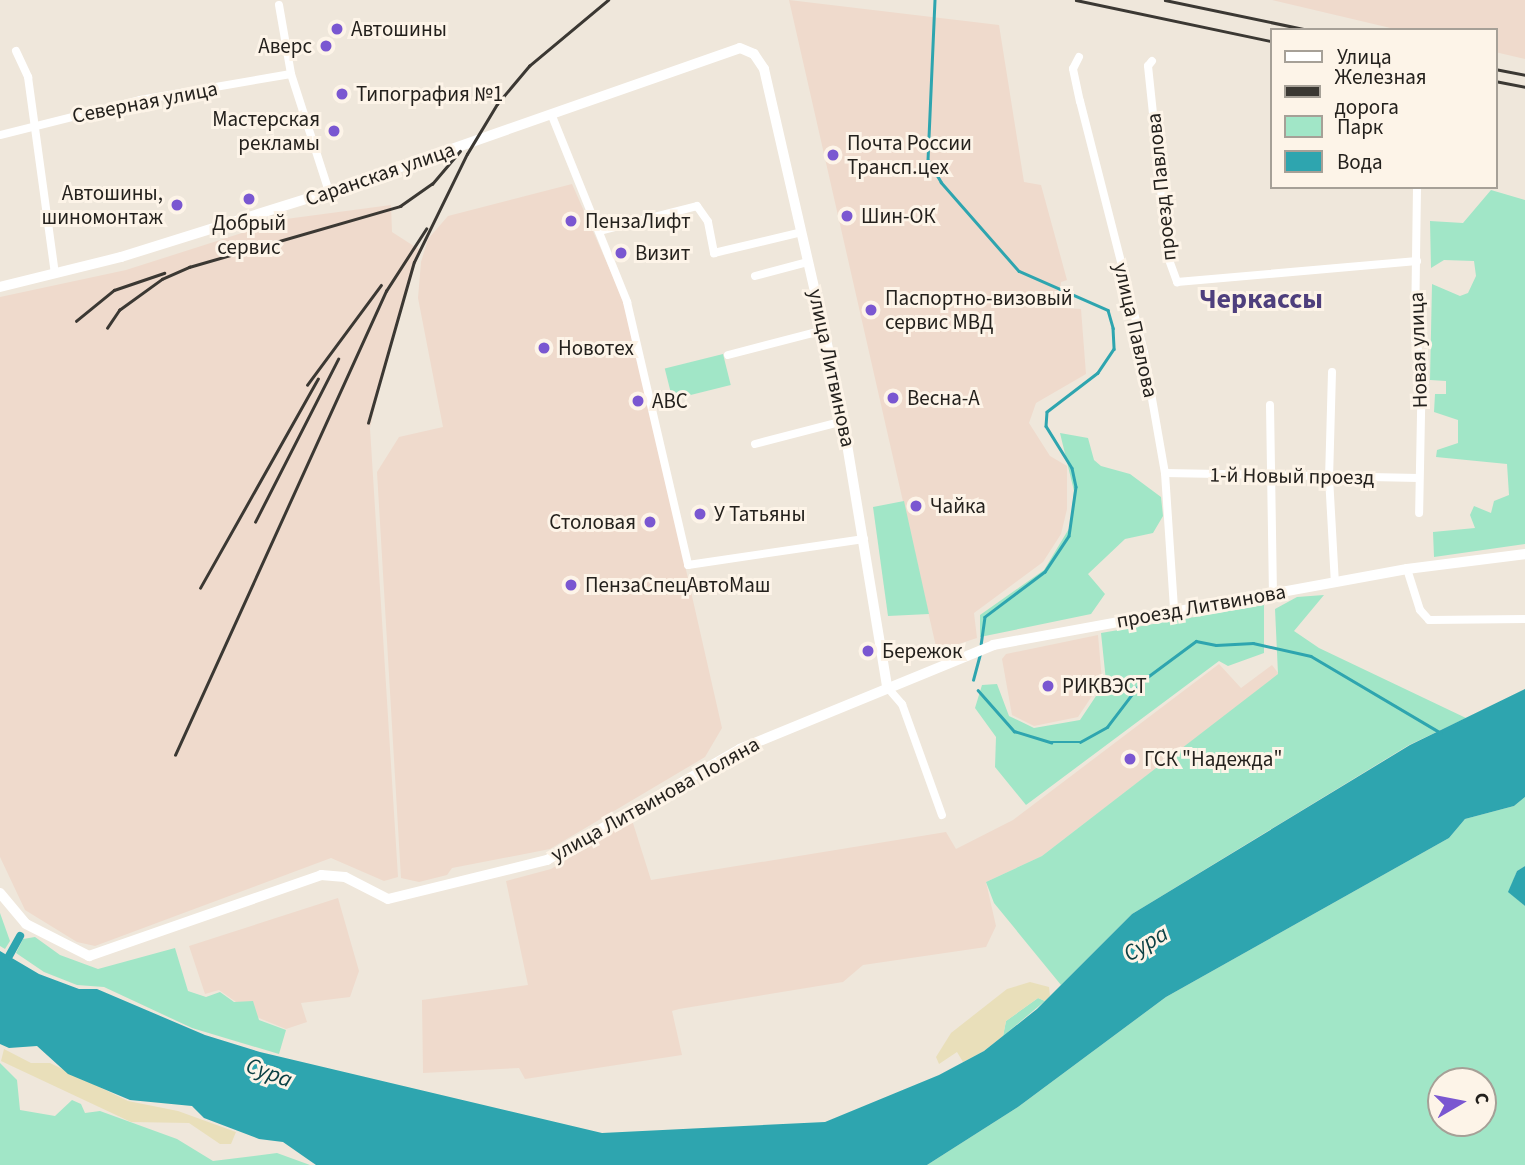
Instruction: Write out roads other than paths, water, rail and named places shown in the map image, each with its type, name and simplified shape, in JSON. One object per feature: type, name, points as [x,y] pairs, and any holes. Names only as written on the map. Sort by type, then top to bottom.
[{"type":"main road","name":"Саранская улица","points":[[0,287],[172,242],[329,192],[740,48],[754,54]]},
{"type":"main road","name":"улица Литвинова","points":[[754,54],[764,69],[824,330],[864,539],[887,687]]},
{"type":"main road","name":"проезд Литвинова","points":[[887,687],[993,645],[1407,569],[1524,554]]},
{"type":"main road","name":"улица Литвинова Поляна","points":[[0,893],[26,925],[89,956],[116,951],[321,875],[345,877],[388,899],[547,860],[740,749],[887,687]]},
{"type":"street","points":[[279,5],[291,74],[329,192]]},
{"type":"street","points":[[16,51],[28,77],[32,125],[55,273]]},
{"type":"street","name":"улица Павлова","points":[[1079,57],[1073,69],[1077,90],[1144,353],[1165,473],[1174,610]]},
{"type":"street","name":"проезд Павлова","points":[[1152,61],[1148,66],[1168,257],[1177,282],[1417,261]]},
{"type":"street","name":"Северная улица","points":[[0,135],[140,100],[291,74]]},
{"type":"street","points":[[552,116],[627,302],[688,565],[864,539]]},
{"type":"street","name":"Новая улица","points":[[1418,189],[1415,339],[1422,363],[1419,513]]},
{"type":"street","points":[[599,231],[697,206],[708,222],[714,253],[802,232]]},
{"type":"street","points":[[754,276],[808,262]]},
{"type":"street","points":[[728,355],[824,330]]},
{"type":"street","points":[[1332,372],[1329,477],[1335,583]]},
{"type":"street","points":[[1270,405],[1273,593]]},
{"type":"street","points":[[755,444],[843,421]]},
{"type":"street","name":"1-й Новый проезд","points":[[1165,473],[1419,478]]},
{"type":"street","points":[[1407,569],[1420,610],[1429,620],[1525,620]]},
{"type":"street","points":[[887,687],[902,704],[942,815]]},
{"type":"water","name":"Сура","points":[[1525,689],[1525,797],[1514,806],[1465,819],[1449,838],[1166,997],[1018,1107],[927,1165],[316,1165],[283,1142],[259,1139],[204,1118],[192,1106],[130,1100],[68,1074],[37,1046],[9,1048],[0,1044],[0,951],[39,974],[79,989],[97,989],[205,1035],[260,1052],[602,1133],[825,1122],[939,1075],[984,1051],[1037,1009],[1132,914],[1410,745]]},
{"type":"water","points":[[1525,866],[1525,906],[1508,892],[1517,871]]},
{"type":"waterway","points":[[935,0],[928,160],[941,182],[1019,271],[1108,310],[1113,328],[1114,349],[1098,373],[1047,412],[1046,426],[1072,468],[1076,487],[1069,536],[1045,572],[985,617],[981,644]]},
{"type":"waterway","points":[[978,690],[1014,731],[1051,742],[1080,742],[1107,727],[1142,681],[1196,641],[1216,645],[1253,643],[1311,656],[1441,733]]},
{"type":"waterway","points":[[973,680],[980,654]]},
{"type":"waterway","points":[[9,956],[20,936]]},
{"type":"railway","points":[[368,423],[414,262],[467,154],[497,104],[529,66],[608,0]]},
{"type":"railway","points":[[1076,0],[1270,41]]},
{"type":"railway","points":[[1165,0],[1298,28]]},
{"type":"railway","points":[[1497,69],[1525,75]]},
{"type":"railway","points":[[1497,81],[1525,87]]},
{"type":"railway","points":[[107,328],[119,310],[162,279],[189,267],[400,206],[432,184],[460,151]]},
{"type":"railway","points":[[175,755],[386,291],[426,229]]},
{"type":"railway","points":[[76,321],[114,290],[164,273]]},
{"type":"railway","points":[[307,385],[381,285]]},
{"type":"railway","points":[[255,522],[338,359]]},
{"type":"railway","points":[[200,588],[318,379]]},
{"type":"place","name":"Автошины","points":[[337,29]]},
{"type":"place","name":"Аверс","points":[[326,46]]},
{"type":"place","name":"Типография №1","points":[[342,94]]},
{"type":"place","name":"Мастерская рекламы","points":[[334,131]]},
{"type":"place","name":"Почта России Трансп.цех","points":[[833,155]]},
{"type":"place","name":"Добрый сервис","points":[[249,199]]},
{"type":"place","name":"Автошины, шиномонтаж","points":[[177,205]]},
{"type":"place","name":"Шин-ОК","points":[[847,216]]},
{"type":"place","name":"ПензаЛифт","points":[[571,221]]},
{"type":"place","name":"Визит","points":[[621,253]]},
{"type":"place","name":"Паспортно-визовый сервис МВД","points":[[871,310]]},
{"type":"place","name":"Новотех","points":[[544,348]]},
{"type":"place","name":"Весна-А","points":[[893,398]]},
{"type":"place","name":"ABC","points":[[638,401]]},
{"type":"place","name":"Чайка","points":[[916,506]]},
{"type":"place","name":"У Татьяны","points":[[700,514]]},
{"type":"place","name":"Столовая","points":[[650,522]]},
{"type":"place","name":"ПензаСпецАвтоМаш","points":[[571,585]]},
{"type":"place","name":"Бережок","points":[[868,651]]},
{"type":"place","name":"РИКВЭСТ","points":[[1048,686]]},
{"type":"place","name":"ГСК \"Надежда\"","points":[[1130,759]]},
{"type":"district","name":"Черкассы","points":[[1261,299]]}]
